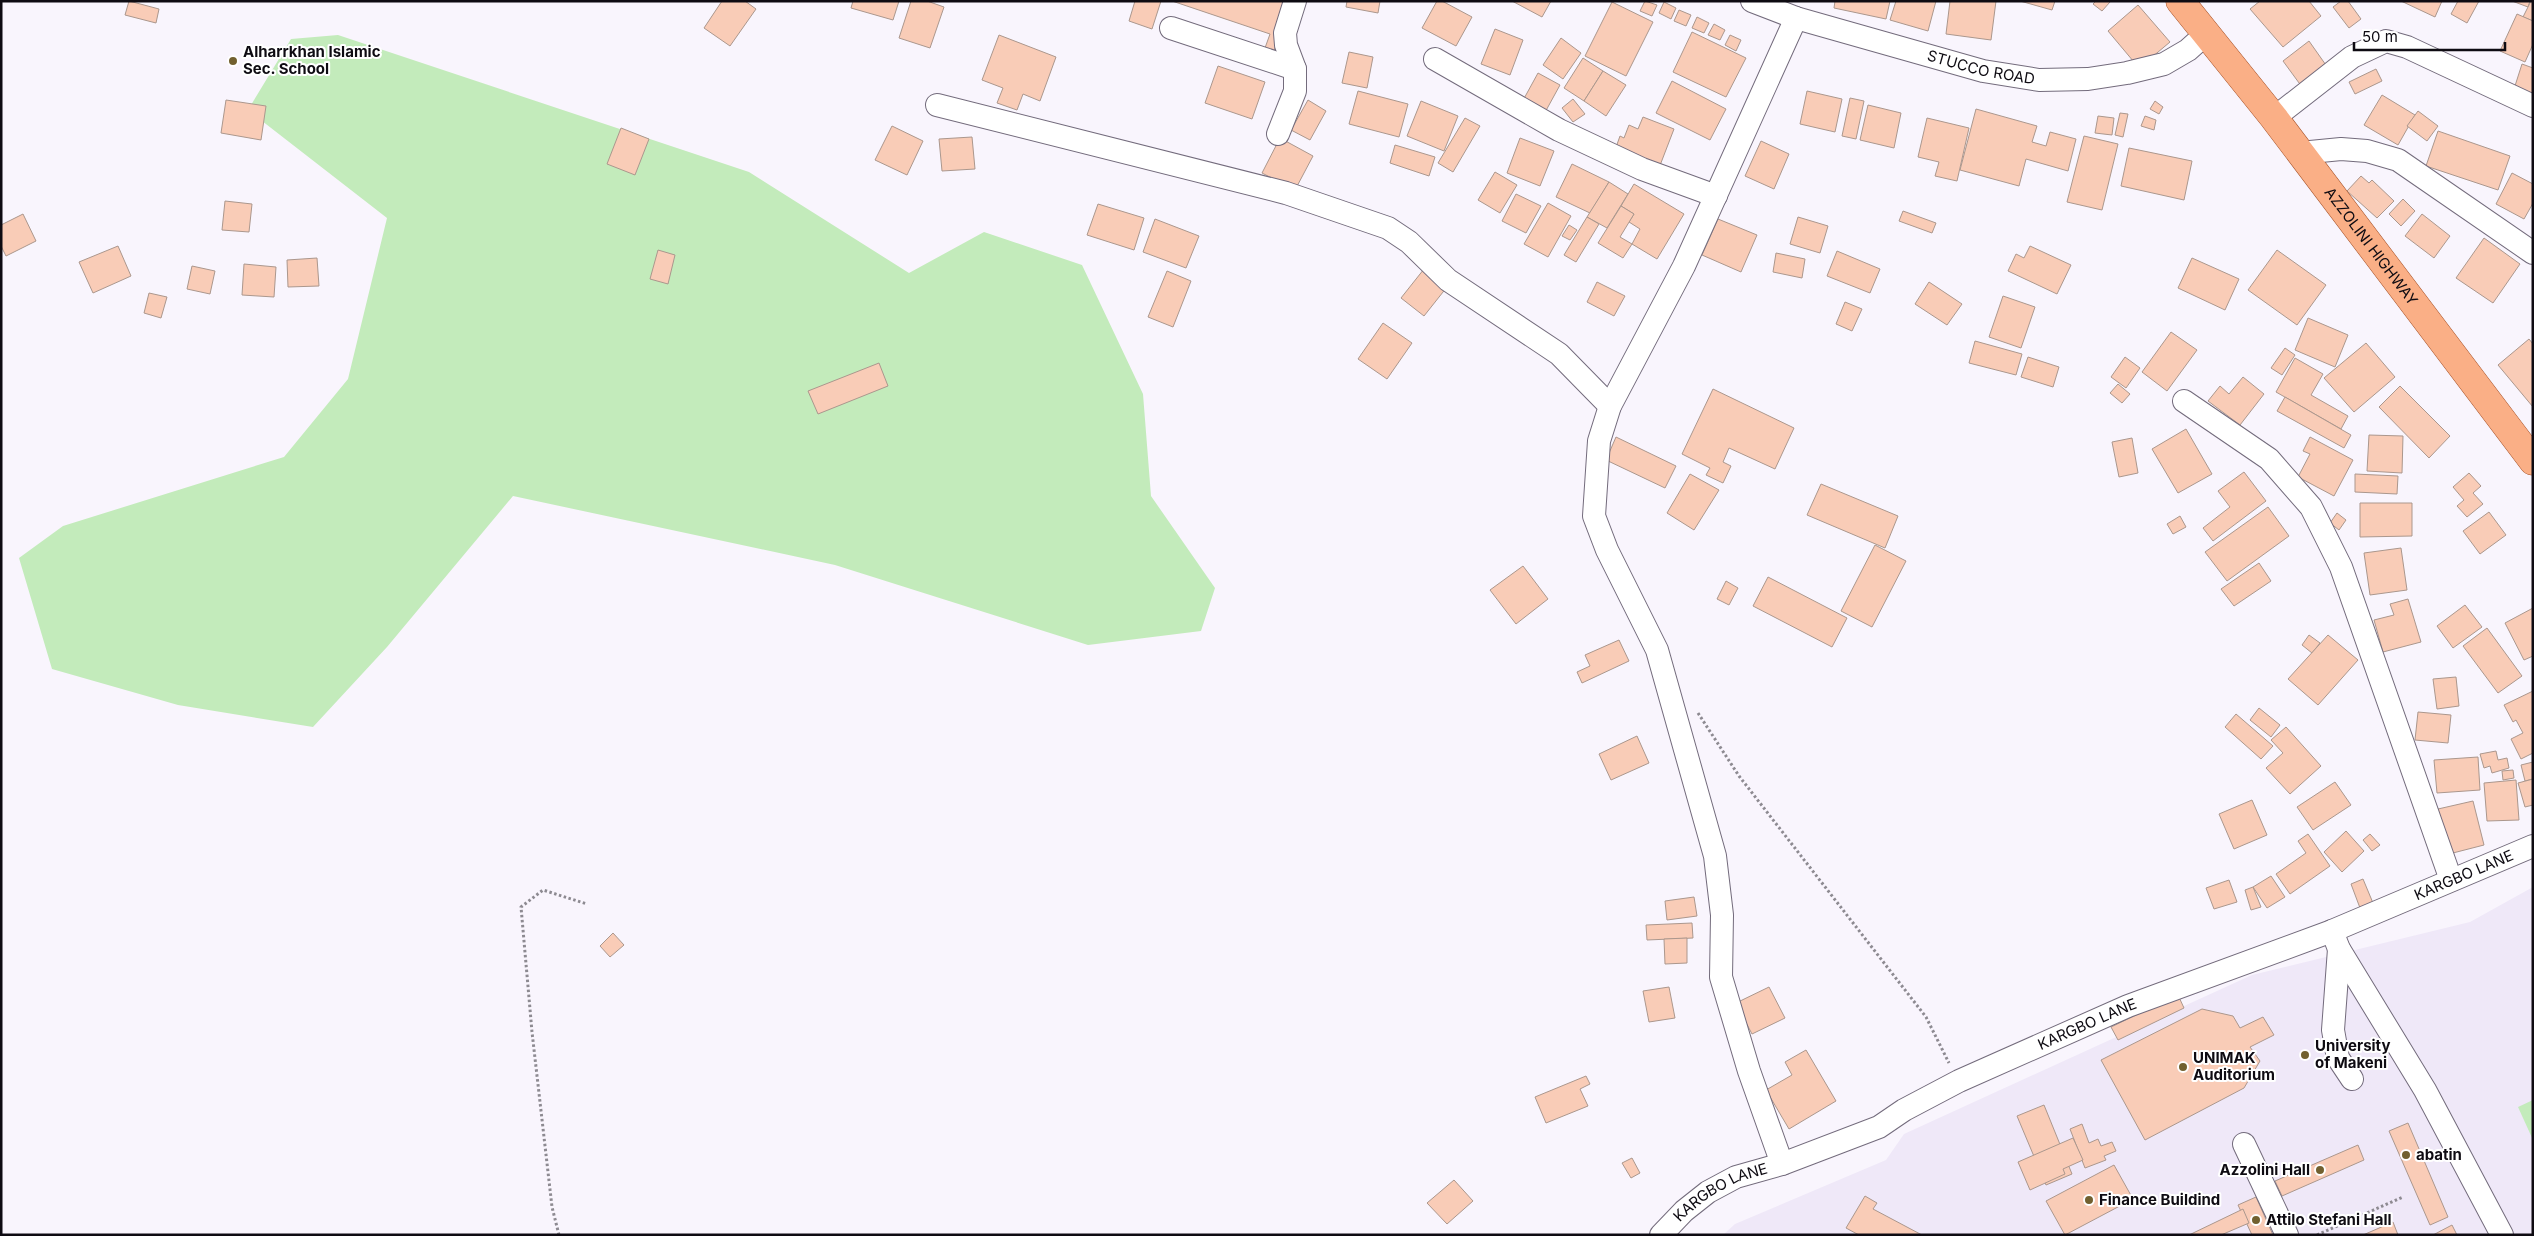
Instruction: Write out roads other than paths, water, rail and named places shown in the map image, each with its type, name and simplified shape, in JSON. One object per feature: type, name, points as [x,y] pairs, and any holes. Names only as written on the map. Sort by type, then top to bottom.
[{"type":"main road","name":"AZZOLINI HIGHWAY","points":[[2180,1],[2274,118],[2533,462]]},
{"type":"street","points":[[1278,134],[1295,91],[1295,69],[1286,46],[1285,33],[1295,1]]},
{"type":"street","name":"STUCCO ROAD","points":[[1752,1],[1796,18],[1983,71],[2039,80],[2088,79],[2127,73],[2164,64],[2188,50],[2207,33]]},
{"type":"street","points":[[1782,1164],[1749,1071],[1721,977],[1722,915],[1715,856],[1657,650],[1607,550],[1594,516],[1599,441],[1610,406],[1684,266],[1796,18]]},
{"type":"street","points":[[1171,28],[1295,69]]},
{"type":"street","points":[[2274,118],[2352,57],[2386,41],[2407,47],[2533,106]]},
{"type":"street","points":[[1435,59],[1559,130],[1642,168],[1716,196]]},
{"type":"street","points":[[937,105],[1286,193],[1388,228],[1410,242],[1448,280],[1559,354],[1610,406]]},
{"type":"street","points":[[2300,153],[2350,150],[2367,151],[2398,160],[2533,252]]},
{"type":"street","points":[[2184,401],[2269,459],[2311,507],[2341,567],[2451,880]]},
{"type":"street","name":"KARGBO LANE","points":[[1661,1235],[1684,1211],[1708,1192],[1736,1177],[1782,1164],[1879,1127],[1904,1110],[1959,1081],[2128,1006],[2335,940],[2451,880],[2533,846]]},
{"type":"street","points":[[2335,940],[2333,1030],[2338,1058],[2352,1080]]},
{"type":"street","points":[[2335,940],[2425,1090],[2502,1235]]},
{"type":"street","points":[[2244,1144],[2287,1235]]},
{"type":"place","name":"Alharrkhan Islamic Sec. School","points":[[233,61]]},
{"type":"place","name":"University of Makeni","points":[[2305,1055]]},
{"type":"place","name":"UNIMAK Auditorium","points":[[2183,1067]]},
{"type":"place","name":"abatin","points":[[2406,1155]]},
{"type":"place","name":"Azzolini Hall","points":[[2320,1170]]},
{"type":"place","name":"Finance Buildind","points":[[2089,1200]]},
{"type":"place","name":"Attilo Stefani Hall","points":[[2256,1220]]}]
